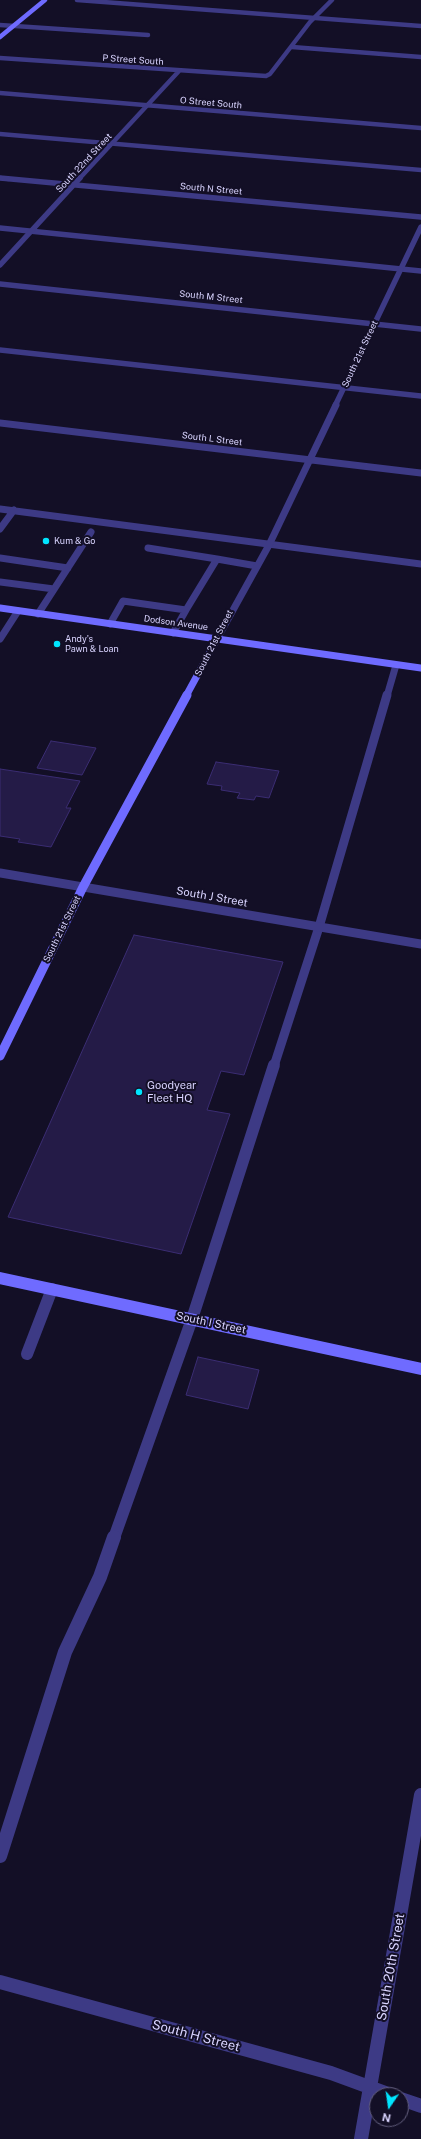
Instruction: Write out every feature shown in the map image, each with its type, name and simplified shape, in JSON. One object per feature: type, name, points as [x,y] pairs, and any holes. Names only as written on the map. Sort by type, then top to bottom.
[{"type":"street","points":[[0,37],[45,0]]},
{"type":"street","points":[[77,0],[421,26]]},
{"type":"street","points":[[292,47],[314,18],[332,0]]},
{"type":"street","points":[[0,25],[148,35]]},
{"type":"street","points":[[292,47],[421,57]]},
{"type":"street","name":"P Street South","points":[[0,58],[266,76],[270,74],[292,47]]},
{"type":"street","name":"South 22nd Street","points":[[0,265],[179,71]]},
{"type":"street","name":"O Street South","points":[[0,93],[421,128]]},
{"type":"street","points":[[0,134],[421,170]]},
{"type":"street","name":"South N Street","points":[[0,178],[421,217]]},
{"type":"street","points":[[0,228],[421,271]]},
{"type":"street","name":"South 21st Street","points":[[0,1056],[83,887],[232,609],[268,545],[421,228]]},
{"type":"street","name":"South M Street","points":[[0,284],[421,329]]},
{"type":"street","points":[[0,350],[421,396]]},
{"type":"street","name":"South L Street","points":[[0,422],[421,473]]},
{"type":"street","points":[[0,509],[421,564]]},
{"type":"street","points":[[0,529],[14,510]]},
{"type":"street","points":[[38,614],[91,532]]},
{"type":"street","points":[[148,548],[257,566]]},
{"type":"street","points":[[0,558],[68,568]]},
{"type":"street","points":[[173,633],[217,559]]},
{"type":"street","points":[[0,582],[54,589]]},
{"type":"street","points":[[110,624],[123,601],[186,610]]},
{"type":"street","name":"Dodson Avenue","points":[[0,608],[421,668]]},
{"type":"street","points":[[0,639],[18,611]]},
{"type":"street","points":[[0,1856],[64,1652],[100,1577],[192,1320],[319,927],[396,665]]},
{"type":"street","name":"South J Street","points":[[0,873],[421,944]]},
{"type":"street","name":"South I Street","points":[[0,1278],[421,1370]]},
{"type":"street","points":[[27,1354],[52,1289]]},
{"type":"street","name":"South 20th Street","points":[[370,2087],[421,1795]]},
{"type":"street","name":"South H Street","points":[[0,1982],[331,2073],[370,2087]]},
{"type":"street","name":"South 20th Street","points":[[361,2139],[369,2093]]},
{"type":"street","points":[[409,2102],[421,2106]]},
{"type":"building","points":[[51,741],[96,748],[82,775],[37,768]]},
{"type":"building","points":[[216,762],[279,771],[269,798],[256,796],[254,800],[237,798],[240,793],[221,790],[222,786],[207,784]]},
{"type":"building","points":[[0,769],[80,781],[66,808],[71,808],[51,847],[18,842],[20,839],[0,836]]},
{"type":"building","name":"Goodyear Fleet HQ","points":[[134,935],[283,962],[244,1075],[221,1071],[207,1110],[230,1114],[181,1254],[8,1217]]},
{"type":"building","points":[[198,1357],[259,1370],[248,1409],[186,1395]]},
{"type":"place","name":"Kum & Go","points":[[46,541]]},
{"type":"place","name":"Andy's Pawn & Loan","points":[[57,644]]},
{"type":"place","name":"Goodyear Fleet HQ","points":[[139,1092]]}]
